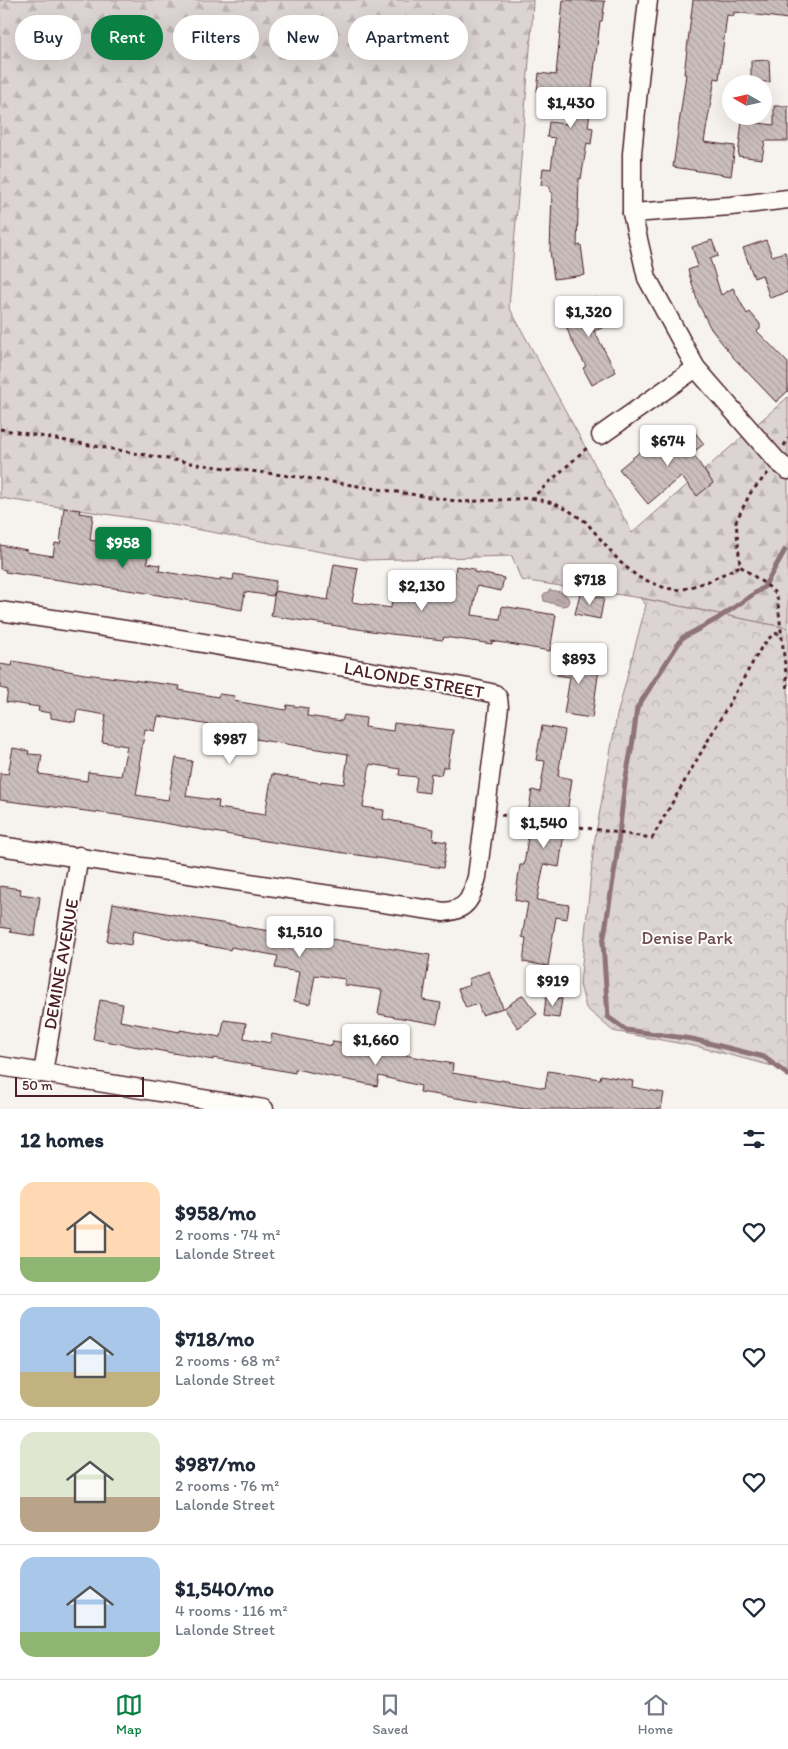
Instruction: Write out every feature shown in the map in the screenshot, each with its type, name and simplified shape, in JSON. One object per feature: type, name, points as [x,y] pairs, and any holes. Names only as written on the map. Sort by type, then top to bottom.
[{"type":"street","points":[[648,0],[638,79],[632,154],[632,213],[647,278],[696,368],[783,465]]},
{"type":"street","points":[[632,213],[731,206],[788,199]]},
{"type":"street","points":[[601,435],[696,368]]},
{"type":"street","name":"LALONDE STREET","points":[[0,611],[460,686],[495,694],[498,698],[477,878],[472,896],[463,908],[444,912],[79,856],[0,846]]},
{"type":"street","name":"DEMINE AVENUE","points":[[42,1073],[79,856]]},
{"type":"street","points":[[0,1066],[254,1108]]},
{"type":"path","points":[[0,429],[196,464],[306,478],[462,502],[532,498],[552,503],[568,510],[586,522],[620,562],[638,576],[665,588],[681,590],[709,581],[740,566]]},
{"type":"path","points":[[532,498],[601,435]]},
{"type":"path","points":[[740,566],[736,521],[751,492],[783,465]]},
{"type":"path","points":[[740,566],[763,582],[777,595],[788,691]]},
{"type":"path","points":[[485,813],[652,838],[761,648],[772,635],[781,632]]},
{"type":"green space","points":[[0,0],[533,0],[509,307],[632,533],[788,397],[788,628],[641,598],[521,580],[512,556],[366,560],[145,520],[0,498]]},
{"type":"green space","name":"Denise Park","points":[[640,598],[788,628],[788,1070],[699,1047],[613,1031],[586,1008],[580,984],[594,844],[617,715],[646,605]]},
{"type":"water","points":[[550,590],[566,595],[569,601],[567,605],[562,606],[544,601],[543,595]]},
{"type":"building","points":[[563,0],[605,1],[602,21],[600,21],[588,127],[593,128],[591,144],[587,143],[581,179],[579,178],[577,246],[581,245],[585,275],[554,279],[550,251],[552,192],[550,192],[550,186],[541,185],[543,168],[551,169],[555,138],[547,137],[549,122],[567,124],[570,95],[537,91],[539,73],[556,75]]},
{"type":"building","points":[[693,0],[788,0],[788,19],[734,12],[734,16],[727,15],[719,79],[715,78],[704,142],[735,146],[731,176],[673,167],[686,74],[684,74]]},
{"type":"building","points":[[769,60],[770,75],[751,75],[751,61]]},
{"type":"building","points":[[774,106],[788,106],[788,141],[765,141],[762,159],[738,156],[742,125],[774,125]]},
{"type":"building","points":[[712,240],[718,256],[710,259],[721,295],[733,288],[747,314],[750,312],[760,324],[760,329],[757,331],[788,363],[788,391],[776,402],[733,357],[711,329],[698,303],[688,270],[698,266],[692,247]]},
{"type":"building","points":[[766,240],[772,256],[785,252],[788,260],[788,292],[770,298],[762,275],[754,278],[743,248]]},
{"type":"building","points":[[596,297],[607,326],[594,331],[616,372],[592,385],[583,368],[586,366],[571,339],[560,310]]},
{"type":"building","points":[[689,425],[704,444],[692,453],[713,483],[697,496],[681,476],[648,504],[619,469],[646,447],[652,455]]},
{"type":"building","points":[[64,508],[80,510],[79,513],[93,515],[90,540],[113,544],[112,549],[148,555],[147,563],[160,565],[159,571],[220,581],[220,578],[233,580],[234,574],[276,581],[273,596],[245,592],[242,610],[141,592],[5,572],[6,570],[0,569],[0,545],[53,556],[55,543],[60,544]]},
{"type":"building","points":[[334,564],[358,568],[352,602],[391,608],[393,590],[405,591],[405,587],[452,593],[456,566],[504,578],[501,591],[477,586],[472,615],[500,619],[502,606],[556,615],[550,651],[492,641],[492,644],[444,637],[443,640],[391,634],[271,616],[275,591],[328,600]]},
{"type":"building","points":[[580,593],[604,598],[600,619],[575,614]]},
{"type":"building","points":[[560,654],[591,658],[589,668],[599,669],[592,718],[564,714],[570,677],[557,675]]},
{"type":"building","points":[[13,661],[85,674],[180,686],[179,690],[218,697],[219,694],[235,696],[234,701],[286,710],[287,705],[308,708],[307,716],[342,721],[344,715],[366,718],[365,727],[393,731],[394,723],[453,730],[448,767],[443,767],[441,775],[431,773],[429,793],[415,791],[417,777],[399,775],[400,769],[370,764],[363,807],[384,810],[383,819],[434,829],[433,840],[447,842],[443,868],[259,840],[125,816],[0,800],[0,773],[8,774],[13,748],[29,751],[28,754],[42,755],[39,774],[87,781],[88,772],[121,776],[127,746],[102,742],[106,715],[77,710],[75,722],[51,718],[51,713],[38,711],[39,707],[6,702],[8,690],[0,688],[0,664],[12,666]],"holes":[[[158,716],[250,732],[249,738],[348,754],[344,784],[321,781],[321,783],[272,774],[265,815],[218,808],[219,801],[186,796],[192,761],[176,758],[168,800],[136,795],[145,729],[155,731]]]},
{"type":"building","points":[[542,726],[565,730],[558,776],[572,779],[559,867],[544,864],[537,900],[569,905],[567,919],[556,917],[548,966],[523,962],[526,938],[522,937],[528,903],[515,900],[520,865],[524,865],[532,809],[529,808],[532,790],[540,792],[545,761],[536,760]]},
{"type":"building","points":[[0,886],[21,889],[20,894],[40,897],[35,936],[10,932],[11,929],[0,927]]},
{"type":"building","points":[[113,903],[282,933],[282,931],[430,955],[423,1000],[441,1003],[437,1024],[378,1014],[382,990],[344,985],[345,979],[315,975],[310,1004],[294,1001],[299,972],[275,968],[278,956],[231,947],[230,950],[133,931],[131,945],[107,941]]},
{"type":"building","points":[[489,971],[503,1008],[482,1015],[478,1004],[466,1008],[458,989],[470,985],[468,979]]},
{"type":"building","points":[[523,995],[537,1014],[518,1028],[504,1008]]},
{"type":"building","points":[[546,997],[562,999],[559,1018],[544,1016]]},
{"type":"building","points":[[100,1000],[123,1004],[120,1021],[180,1032],[180,1030],[221,1037],[224,1020],[246,1023],[244,1038],[270,1043],[272,1034],[332,1046],[333,1041],[363,1046],[365,1039],[400,1047],[399,1054],[453,1064],[452,1073],[545,1088],[548,1071],[600,1079],[601,1075],[633,1081],[632,1087],[664,1093],[661,1109],[524,1109],[420,1092],[421,1086],[379,1076],[377,1086],[295,1069],[295,1073],[213,1058],[213,1060],[93,1039]]},
{"type":"waterway","points":[[785,550],[764,587],[717,619],[682,638],[637,708],[603,943],[608,1017],[626,1030],[692,1039],[764,1057],[788,1075]]}]
